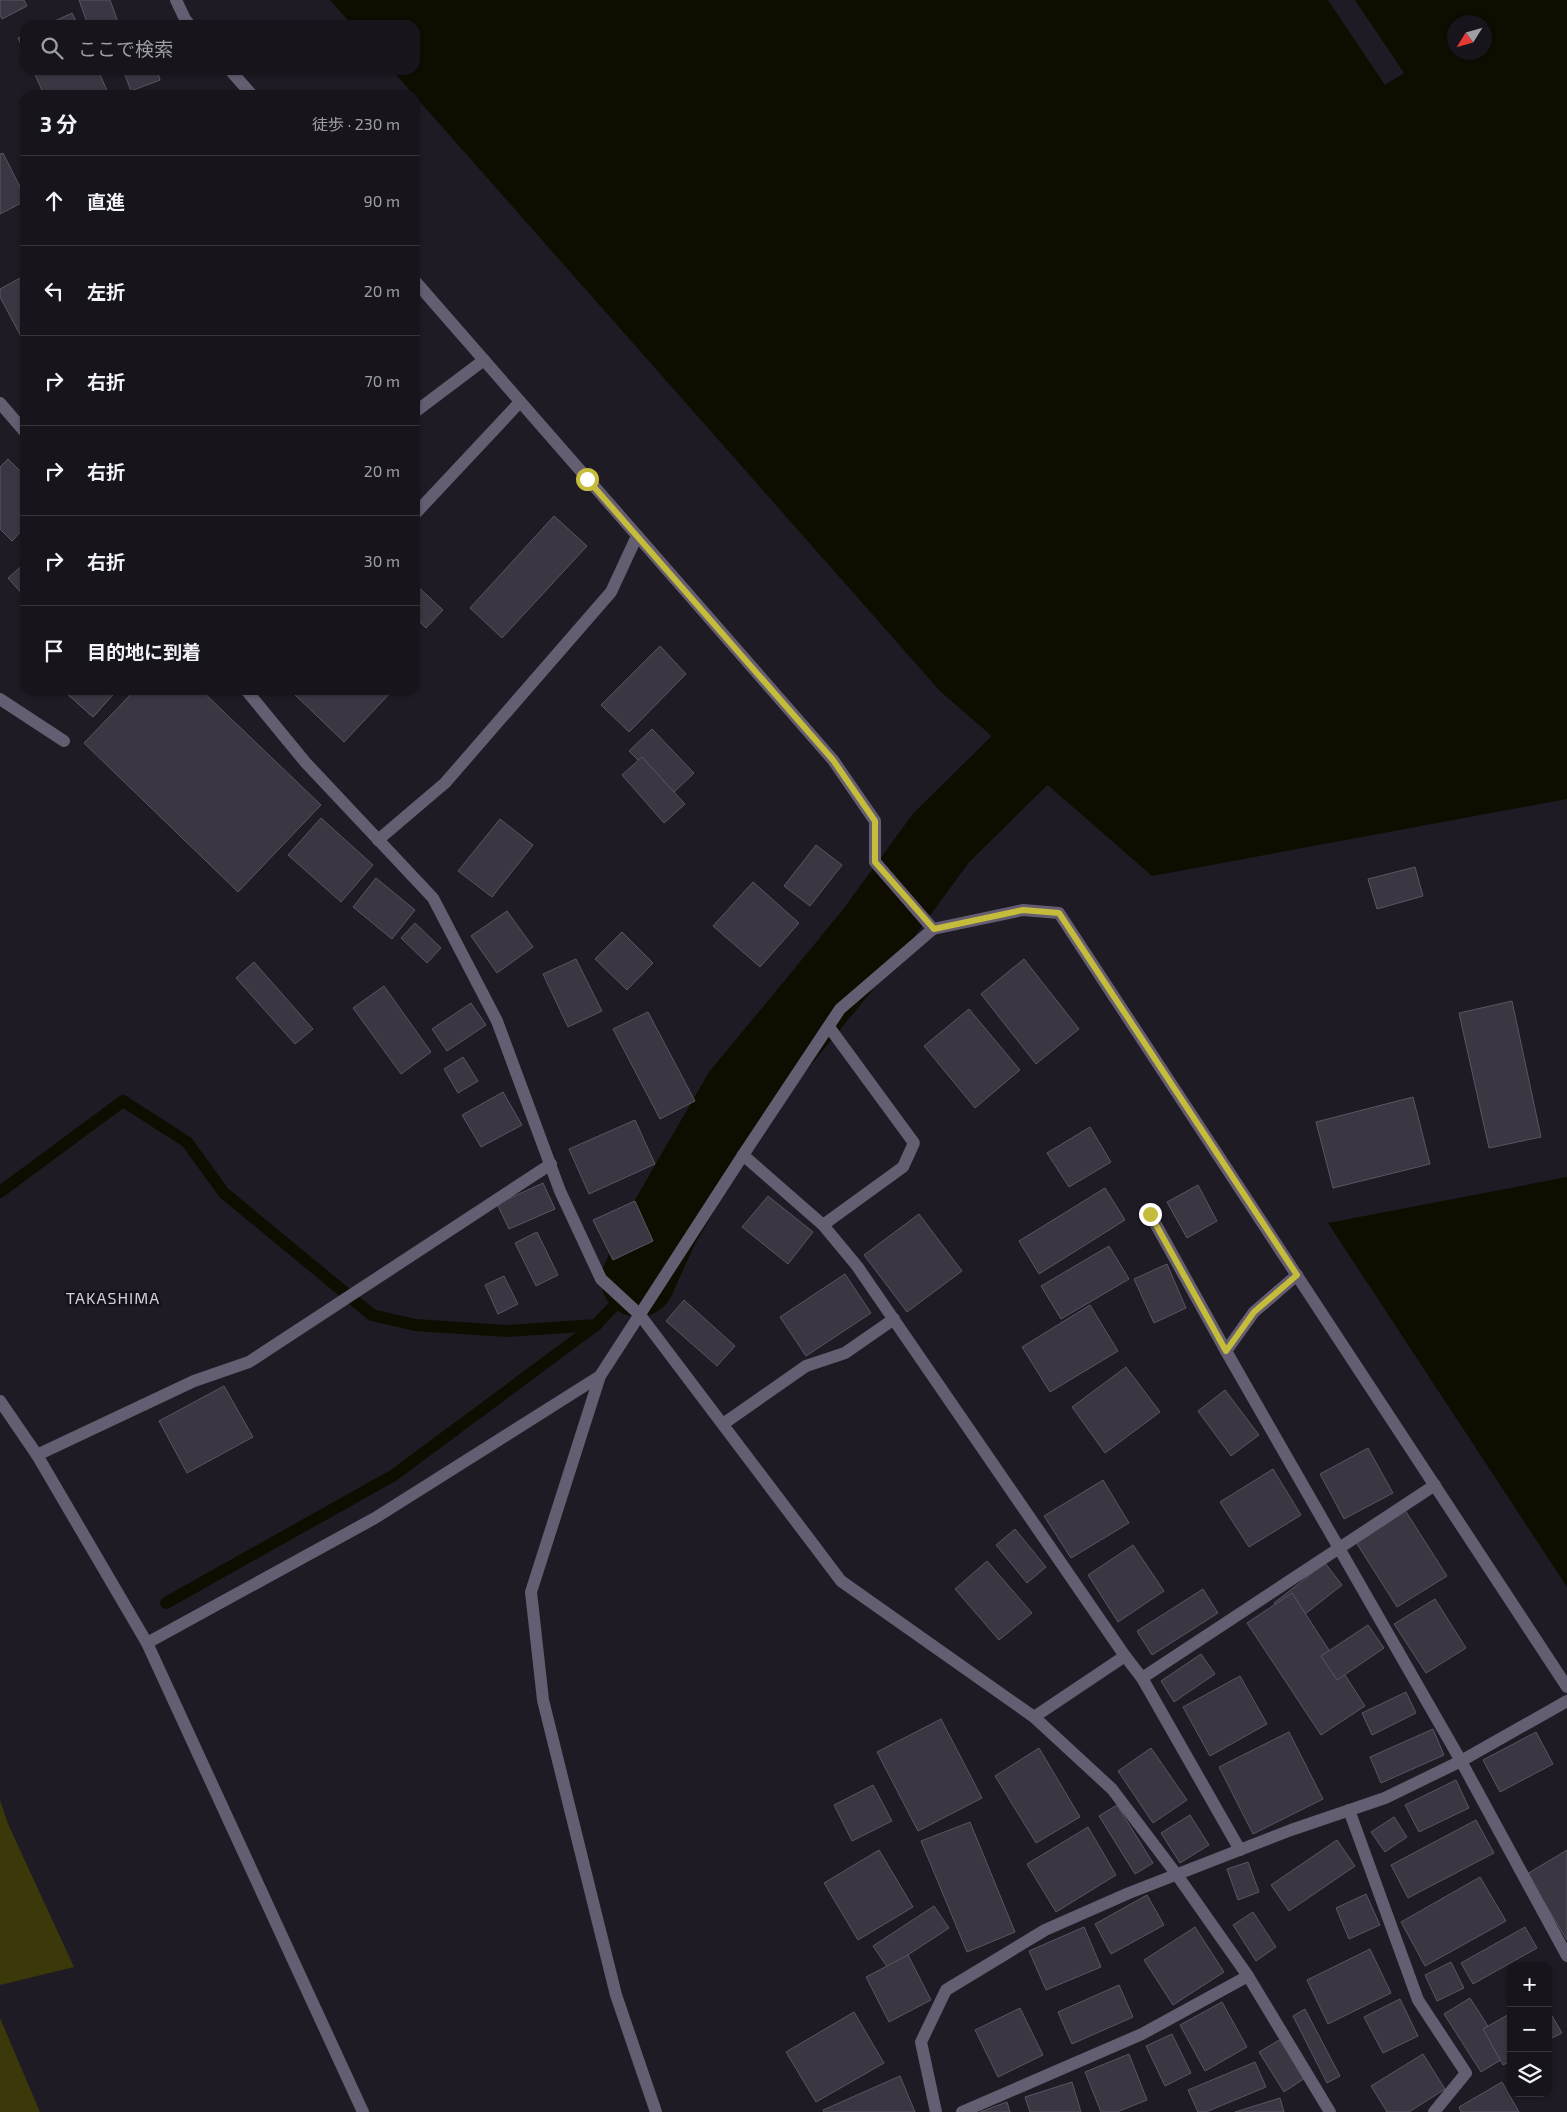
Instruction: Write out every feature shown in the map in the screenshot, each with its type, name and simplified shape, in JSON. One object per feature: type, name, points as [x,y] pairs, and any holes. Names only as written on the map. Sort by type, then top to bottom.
[{"type":"street","points":[[176,0],[186,20]]},
{"type":"street","points":[[234,75],[248,90]]},
{"type":"street","points":[[420,288],[833,760],[875,821],[875,862],[934,929]]},
{"type":"street","points":[[420,408],[484,360]]},
{"type":"street","points":[[420,509],[520,402]]},
{"type":"street","points":[[0,403],[20,426]]},
{"type":"street","points":[[378,840],[445,783],[611,592],[637,536]]},
{"type":"street","points":[[250,695],[306,763],[433,898],[497,1021],[560,1191],[601,1278],[640,1315],[841,1581],[1034,1717],[1112,1790],[1177,1875],[1248,1976],[1330,2112]]},
{"type":"street","points":[[0,699],[64,740]]},
{"type":"street","points":[[656,2112],[616,1994],[543,1700],[531,1592],[600,1376],[840,1009],[934,929],[1023,910],[1059,913],[1567,1687]]},
{"type":"street","points":[[822,1225],[903,1167],[914,1143],[829,1027]]},
{"type":"street","points":[[743,1155],[822,1225],[857,1266],[1142,1678],[1240,1850]]},
{"type":"street","points":[[38,1455],[194,1381],[249,1362],[551,1164]]},
{"type":"street","points":[[1150,1214],[1226,1351],[1461,1761],[1567,1956]]},
{"type":"street","points":[[1226,1351],[1254,1312],[1297,1275]]},
{"type":"street","points":[[723,1424],[806,1366],[845,1352],[894,1319]]},
{"type":"street","points":[[147,1643],[375,1518],[600,1376]]},
{"type":"street","points":[[0,1401],[38,1455],[147,1643],[363,2112]]},
{"type":"street","points":[[1142,1678],[1435,1485]]},
{"type":"street","points":[[1034,1717],[1125,1656]]},
{"type":"street","points":[[936,2112],[921,2042],[946,1990],[1045,1930],[1129,1893],[1240,1850],[1385,1798],[1461,1761],[1567,1701]]},
{"type":"street","points":[[1349,1810],[1418,2000],[1466,2073],[1434,2112]]},
{"type":"street","points":[[962,2112],[1142,2034],[1248,1976]]},
{"type":"shaded area","points":[[330,0],[1567,0],[1567,799],[1152,876],[940,691],[420,102],[420,90],[410,90],[396,75],[420,75],[420,20],[348,20]]},
{"type":"shaded area","points":[[1567,1177],[1567,1587],[1328,1223]]},
{"type":"shaded area","points":[[0,1800],[8,1824],[74,1967],[0,1985]]},
{"type":"shaded area","points":[[0,2018],[40,2112],[0,2112]]},
{"type":"pier","points":[[1328,0],[1355,0],[1404,73],[1385,85]]},
{"type":"building","points":[[0,0],[24,0],[27,6],[2,19],[0,15]]},
{"type":"building","points":[[79,0],[110,0],[117,20],[86,20]]},
{"type":"building","points":[[72,13],[76,20],[57,20]]},
{"type":"building","points":[[35,75],[100,75],[107,90],[42,90]]},
{"type":"building","points":[[125,75],[158,75],[160,80],[131,90]]},
{"type":"building","points":[[3,153],[20,187],[20,204],[0,214],[0,154]]},
{"type":"building","points":[[20,278],[20,335],[0,297],[0,289]]},
{"type":"building","points":[[8,459],[20,471],[20,532],[12,541],[0,529],[0,467]]},
{"type":"building","points":[[554,516],[587,546],[502,638],[470,608]]},
{"type":"building","points":[[20,567],[20,591],[8,578]]},
{"type":"building","points":[[420,589],[443,610],[426,628],[420,622]]},
{"type":"building","points":[[660,646],[686,674],[629,732],[601,705]]},
{"type":"building","points":[[68,695],[113,695],[93,717]]},
{"type":"building","points":[[69,695],[113,695],[93,717]]},
{"type":"building","points":[[130,695],[206,695],[321,805],[238,892],[84,743]]},
{"type":"building","points":[[295,695],[388,695],[344,742]]},
{"type":"building","points":[[652,729],[694,773],[672,794],[629,751]]},
{"type":"building","points":[[642,757],[685,804],[664,823],[622,775]]},
{"type":"building","points":[[321,818],[373,865],[341,902],[288,855]]},
{"type":"building","points":[[500,819],[533,845],[492,897],[458,871]]},
{"type":"building","points":[[816,845],[842,865],[810,906],[784,886]]},
{"type":"building","points":[[1415,867],[1423,896],[1377,909],[1368,879]]},
{"type":"building","points":[[376,878],[415,910],[392,939],[353,907]]},
{"type":"building","points":[[753,882],[799,923],[760,967],[713,926]]},
{"type":"building","points":[[507,911],[533,947],[497,973],[471,936]]},
{"type":"building","points":[[415,923],[441,948],[427,963],[401,938]]},
{"type":"building","points":[[622,932],[653,963],[627,990],[595,959]]},
{"type":"building","points":[[576,959],[602,1011],[568,1027],[543,974]]},
{"type":"building","points":[[1024,959],[1079,1029],[1036,1064],[981,994]]},
{"type":"building","points":[[254,962],[313,1029],[295,1044],[236,978]]},
{"type":"building","points":[[384,986],[431,1052],[401,1074],[353,1008]]},
{"type":"building","points":[[1512,1001],[1541,1137],[1489,1148],[1459,1013]]},
{"type":"building","points":[[471,1003],[486,1025],[447,1051],[432,1029]]},
{"type":"building","points":[[969,1009],[1020,1070],[975,1108],[924,1046]]},
{"type":"building","points":[[648,1012],[695,1101],[660,1119],[613,1029]]},
{"type":"building","points":[[463,1057],[478,1081],[458,1093],[444,1069]]},
{"type":"building","points":[[503,1092],[522,1125],[481,1147],[462,1115]]},
{"type":"building","points":[[1413,1097],[1430,1164],[1333,1188],[1316,1122]]},
{"type":"building","points":[[635,1120],[655,1164],[589,1194],[569,1149]]},
{"type":"building","points":[[1090,1127],[1111,1162],[1069,1187],[1047,1153]]},
{"type":"building","points":[[543,1183],[555,1209],[509,1229],[497,1204]]},
{"type":"building","points":[[1198,1185],[1217,1221],[1187,1238],[1167,1202]]},
{"type":"building","points":[[1105,1188],[1125,1220],[1039,1274],[1019,1241]]},
{"type":"building","points":[[768,1196],[813,1232],[788,1264],[742,1227]]},
{"type":"building","points":[[635,1201],[653,1241],[613,1260],[593,1220]]},
{"type":"building","points":[[919,1214],[962,1271],[907,1312],[864,1255]]},
{"type":"building","points":[[537,1232],[558,1275],[536,1286],[515,1243]]},
{"type":"building","points":[[1109,1246],[1129,1279],[1061,1319],[1041,1286]]},
{"type":"building","points":[[1167,1264],[1186,1308],[1154,1323],[1134,1279]]},
{"type":"building","points":[[845,1274],[871,1313],[806,1356],[780,1317]]},
{"type":"building","points":[[504,1276],[518,1304],[498,1314],[485,1285]]},
{"type":"building","points":[[684,1300],[735,1346],[717,1366],[666,1321]]},
{"type":"building","points":[[1090,1305],[1118,1351],[1050,1392],[1022,1347]]},
{"type":"building","points":[[1126,1367],[1160,1412],[1105,1453],[1072,1407]]},
{"type":"building","points":[[224,1386],[253,1437],[187,1473],[159,1421]]},
{"type":"building","points":[[1225,1390],[1259,1435],[1231,1456],[1198,1411]]},
{"type":"building","points":[[1368,1448],[1393,1493],[1344,1519],[1320,1474]]},
{"type":"building","points":[[1273,1469],[1301,1515],[1249,1547],[1220,1502]]},
{"type":"building","points":[[1103,1480],[1129,1523],[1071,1558],[1044,1516]]},
{"type":"building","points":[[1403,1507],[1447,1576],[1397,1607],[1354,1539]]},
{"type":"building","points":[[1015,1529],[1046,1567],[1027,1583],[996,1545]]},
{"type":"building","points":[[1133,1545],[1164,1591],[1118,1622],[1088,1575]]},
{"type":"building","points":[[987,1561],[1032,1613],[999,1640],[955,1589]]},
{"type":"building","points":[[1325,1563],[1342,1585],[1291,1625],[1274,1603]]},
{"type":"building","points":[[1203,1589],[1218,1613],[1152,1655],[1137,1631]]},
{"type":"building","points":[[1292,1593],[1365,1706],[1321,1735],[1247,1623]]},
{"type":"building","points":[[1435,1599],[1466,1648],[1426,1673],[1394,1624]]},
{"type":"building","points":[[1368,1625],[1384,1648],[1337,1680],[1321,1656]]},
{"type":"building","points":[[1201,1654],[1215,1674],[1174,1702],[1161,1681]]},
{"type":"building","points":[[1240,1676],[1267,1724],[1210,1756],[1183,1707]]},
{"type":"building","points":[[1406,1692],[1416,1713],[1372,1735],[1362,1713]]},
{"type":"building","points":[[941,1719],[982,1798],[918,1831],[877,1752]]},
{"type":"building","points":[[1433,1729],[1444,1755],[1381,1783],[1370,1757]]},
{"type":"building","points":[[1289,1732],[1323,1799],[1253,1834],[1219,1767]]},
{"type":"building","points":[[1536,1732],[1553,1764],[1500,1792],[1483,1760]]},
{"type":"building","points":[[1039,1748],[1080,1817],[1036,1843],[995,1776]]},
{"type":"building","points":[[1151,1748],[1187,1800],[1153,1823],[1118,1771]]},
{"type":"building","points":[[1456,1780],[1469,1808],[1419,1832],[1405,1805]]},
{"type":"building","points":[[873,1785],[892,1821],[852,1841],[834,1805]]},
{"type":"building","points":[[1117,1805],[1153,1863],[1135,1874],[1099,1816]]},
{"type":"building","points":[[1190,1815],[1209,1845],[1180,1863],[1161,1833]]},
{"type":"building","points":[[1394,1817],[1407,1837],[1385,1852],[1371,1832]]},
{"type":"building","points":[[1476,1820],[1494,1853],[1408,1898],[1391,1865]]},
{"type":"building","points":[[970,1822],[1015,1932],[967,1952],[921,1841]]},
{"type":"building","points":[[1088,1827],[1116,1875],[1056,1912],[1027,1864]]},
{"type":"building","points":[[1337,1840],[1355,1866],[1289,1911],[1271,1885]]},
{"type":"building","points":[[879,1850],[913,1907],[858,1940],[824,1883]]},
{"type":"building","points":[[1567,1850],[1567,1940],[1527,1874]]},
{"type":"building","points":[[1248,1862],[1259,1892],[1238,1900],[1227,1869]]},
{"type":"building","points":[[1480,1877],[1506,1921],[1425,1966],[1401,1922]]},
{"type":"building","points":[[1366,1894],[1380,1925],[1349,1939],[1336,1908]]},
{"type":"building","points":[[1147,1895],[1164,1925],[1111,1954],[1095,1924]]},
{"type":"building","points":[[934,1906],[949,1928],[888,1968],[873,1946]]},
{"type":"building","points":[[1253,1912],[1276,1947],[1256,1961],[1233,1925]]},
{"type":"building","points":[[1084,1927],[1101,1967],[1046,1990],[1029,1951]]},
{"type":"building","points":[[1195,1927],[1224,1972],[1173,2005],[1144,1960]]},
{"type":"building","points":[[1525,1927],[1537,1948],[1512,1962],[1507,1962],[1507,1965],[1473,1984],[1461,1963]]},
{"type":"building","points":[[1370,1949],[1391,1993],[1328,2024],[1307,1980]]},
{"type":"building","points":[[908,1955],[931,2000],[889,2022],[866,1977]]},
{"type":"building","points":[[1451,1962],[1464,1988],[1437,2001],[1425,1975]]},
{"type":"building","points":[[1119,1985],[1133,2017],[1072,2044],[1058,2012]]},
{"type":"building","points":[[1470,1998],[1507,2056],[1481,2072],[1444,2014]]},
{"type":"building","points":[[1400,1999],[1418,2036],[1383,2053],[1364,2017]]},
{"type":"building","points":[[1222,2002],[1247,2047],[1205,2071],[1180,2025]]},
{"type":"building","points":[[1020,2008],[1043,2055],[998,2077],[975,2030]]},
{"type":"building","points":[[1305,2009],[1340,2076],[1327,2083],[1293,2016]]},
{"type":"building","points":[[854,2012],[884,2063],[816,2102],[786,2052]]},
{"type":"building","points":[[1507,2015],[1507,2063],[1503,2065],[1483,2029]]},
{"type":"building","points":[[1552,2016],[1562,2033],[1552,2038]]},
{"type":"building","points":[[1172,2034],[1191,2073],[1165,2086],[1146,2046]]},
{"type":"building","points":[[1281,2039],[1305,2078],[1284,2092],[1259,2052]]},
{"type":"building","points":[[1129,2054],[1147,2100],[1117,2112],[1101,2112],[1085,2072]]},
{"type":"building","points":[[1423,2054],[1445,2089],[1409,2112],[1387,2112],[1371,2086]]},
{"type":"building","points":[[1255,2062],[1266,2087],[1206,2112],[1198,2112],[1188,2090]]},
{"type":"building","points":[[900,2076],[915,2112],[824,2112],[823,2110]]},
{"type":"building","points":[[1072,2082],[1081,2112],[1030,2112],[1025,2097]]},
{"type":"building","points":[[1502,2082],[1507,2091],[1507,2097],[1510,2097],[1519,2112],[1461,2112],[1459,2107]]},
{"type":"building","points":[[1280,2098],[1284,2112],[1235,2112]]},
{"type":"building","points":[[1007,2102],[1010,2112],[980,2112]]},
{"type":"waterway","points":[[638,1280],[662,1227],[739,1094],[870,935],[941,838],[1020,760]]},
{"type":"waterway","points":[[0,1192],[123,1101],[187,1142],[224,1193],[372,1315],[415,1325],[507,1331],[596,1325]]},
{"type":"waterway","points":[[166,1603],[394,1475],[596,1325],[638,1280]]},
{"type":"district","name":"TAKASHIMA","points":[[113,1297]]},
{"type":"route","points":[[587,479],[833,760],[875,821],[875,862],[934,929],[1023,910],[1059,913],[1297,1275],[1254,1312],[1226,1351],[1150,1214]]}]
